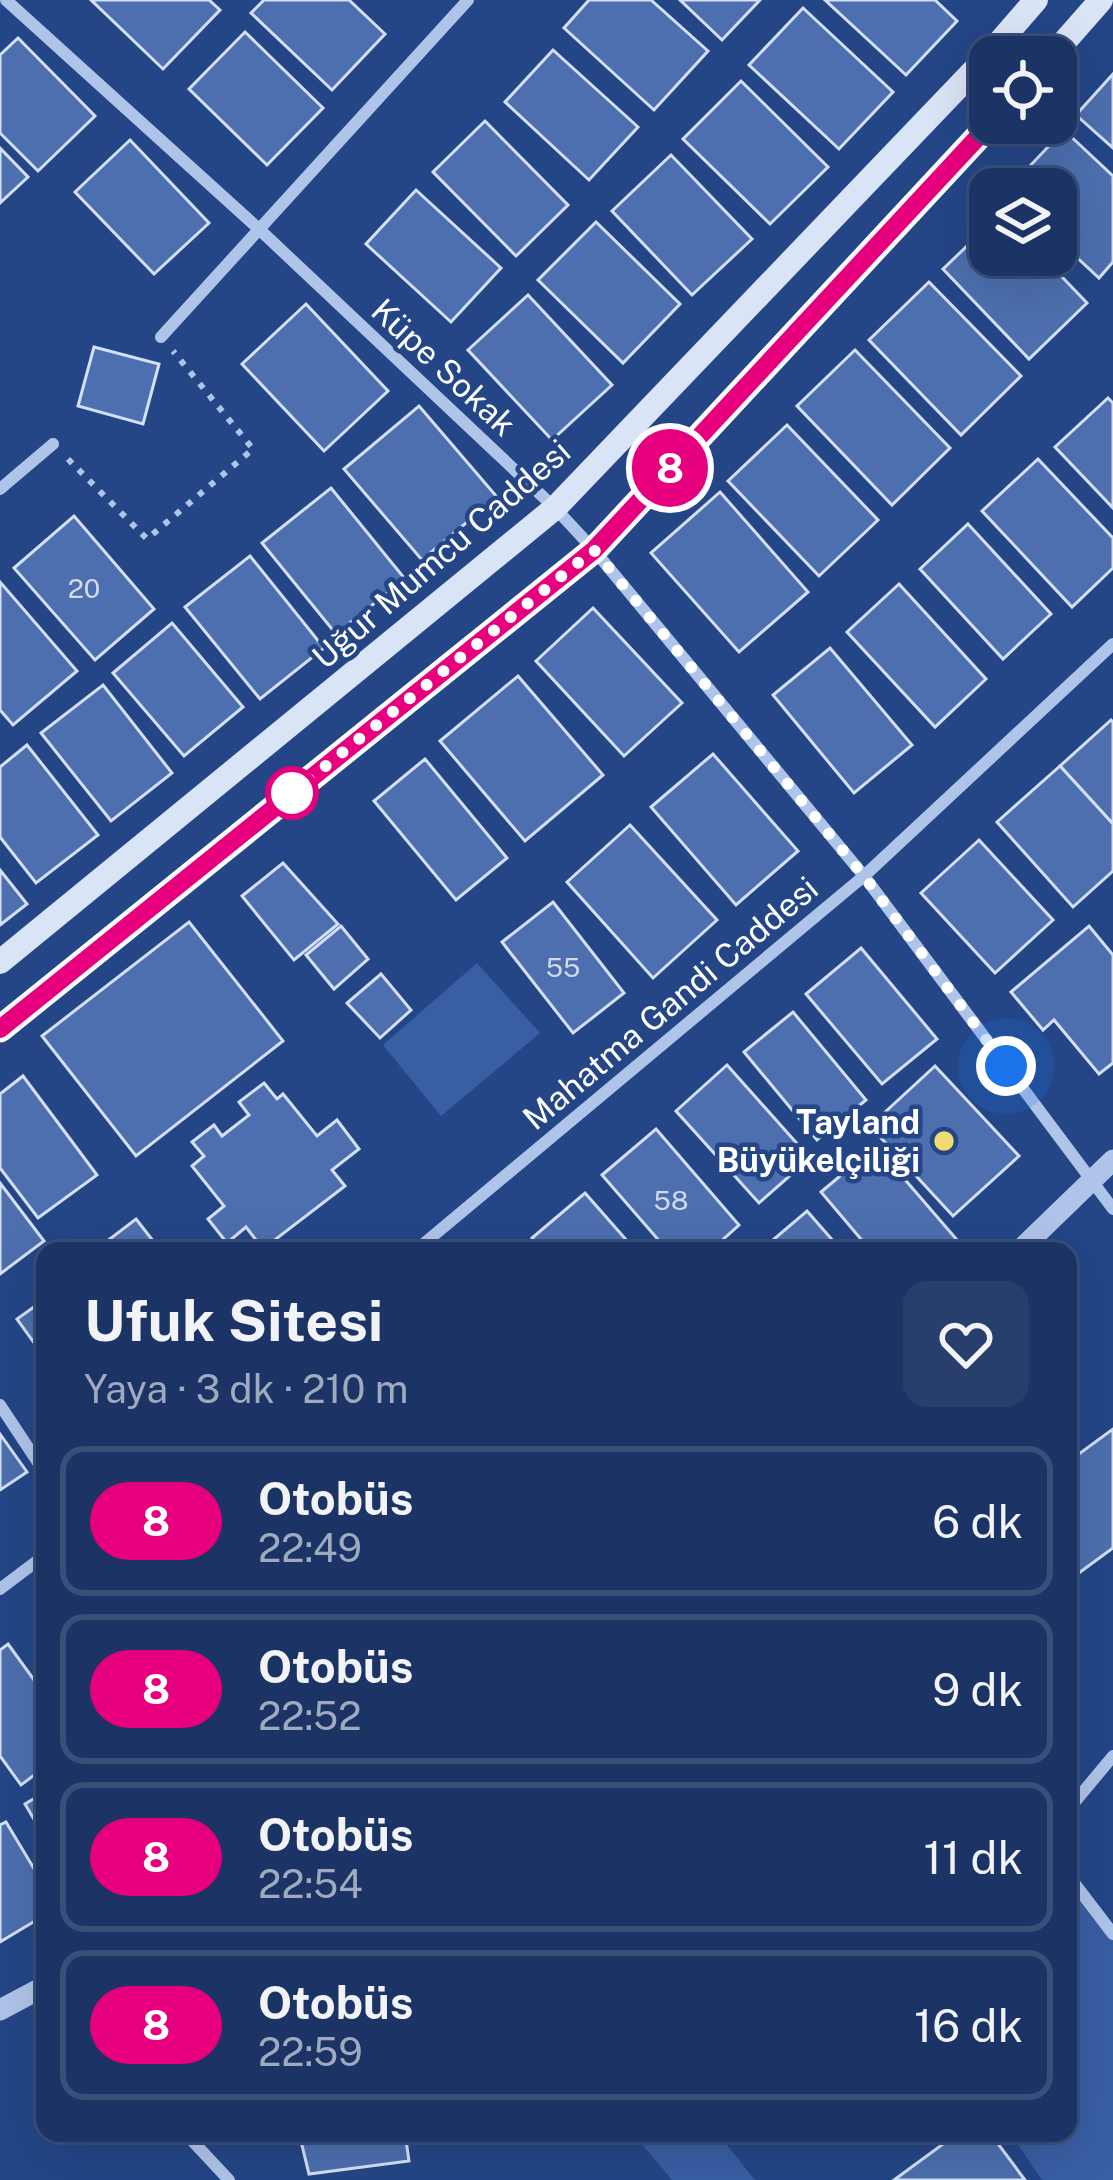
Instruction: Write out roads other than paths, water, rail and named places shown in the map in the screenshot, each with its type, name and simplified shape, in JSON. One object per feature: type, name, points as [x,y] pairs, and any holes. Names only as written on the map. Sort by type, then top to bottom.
[{"type":"main road","name":"Uğur Mumcu Caddesi","points":[[0,962],[555,508],[983,62],[1036,0]]},
{"type":"main road","points":[[1069,36],[1101,0]]},
{"type":"main road","points":[[0,1029],[594,550],[971,144]]},
{"type":"street","name":"Küpe Sokak","points":[[6,0],[261,231],[594,550],[864,876],[1113,1209]]},
{"type":"street","points":[[161,337],[468,0]]},
{"type":"street","points":[[0,489],[53,444]]},
{"type":"street","name":"Mahatma Gandi Caddesi","points":[[426,1242],[864,876],[1113,644]]},
{"type":"street","points":[[1028,1242],[1113,1160]]},
{"type":"street","points":[[0,1405],[36,1459]]},
{"type":"street","points":[[0,1588],[36,1562]]},
{"type":"street","points":[[1077,1799],[1113,1756]]},
{"type":"street","points":[[1077,1887],[1113,1934]]},
{"type":"street","points":[[0,2010],[36,1991]]},
{"type":"street","points":[[193,2142],[229,2180]]},
{"type":"place","name":"Tayland Büyükelçiliği","points":[[944,1141]]}]
